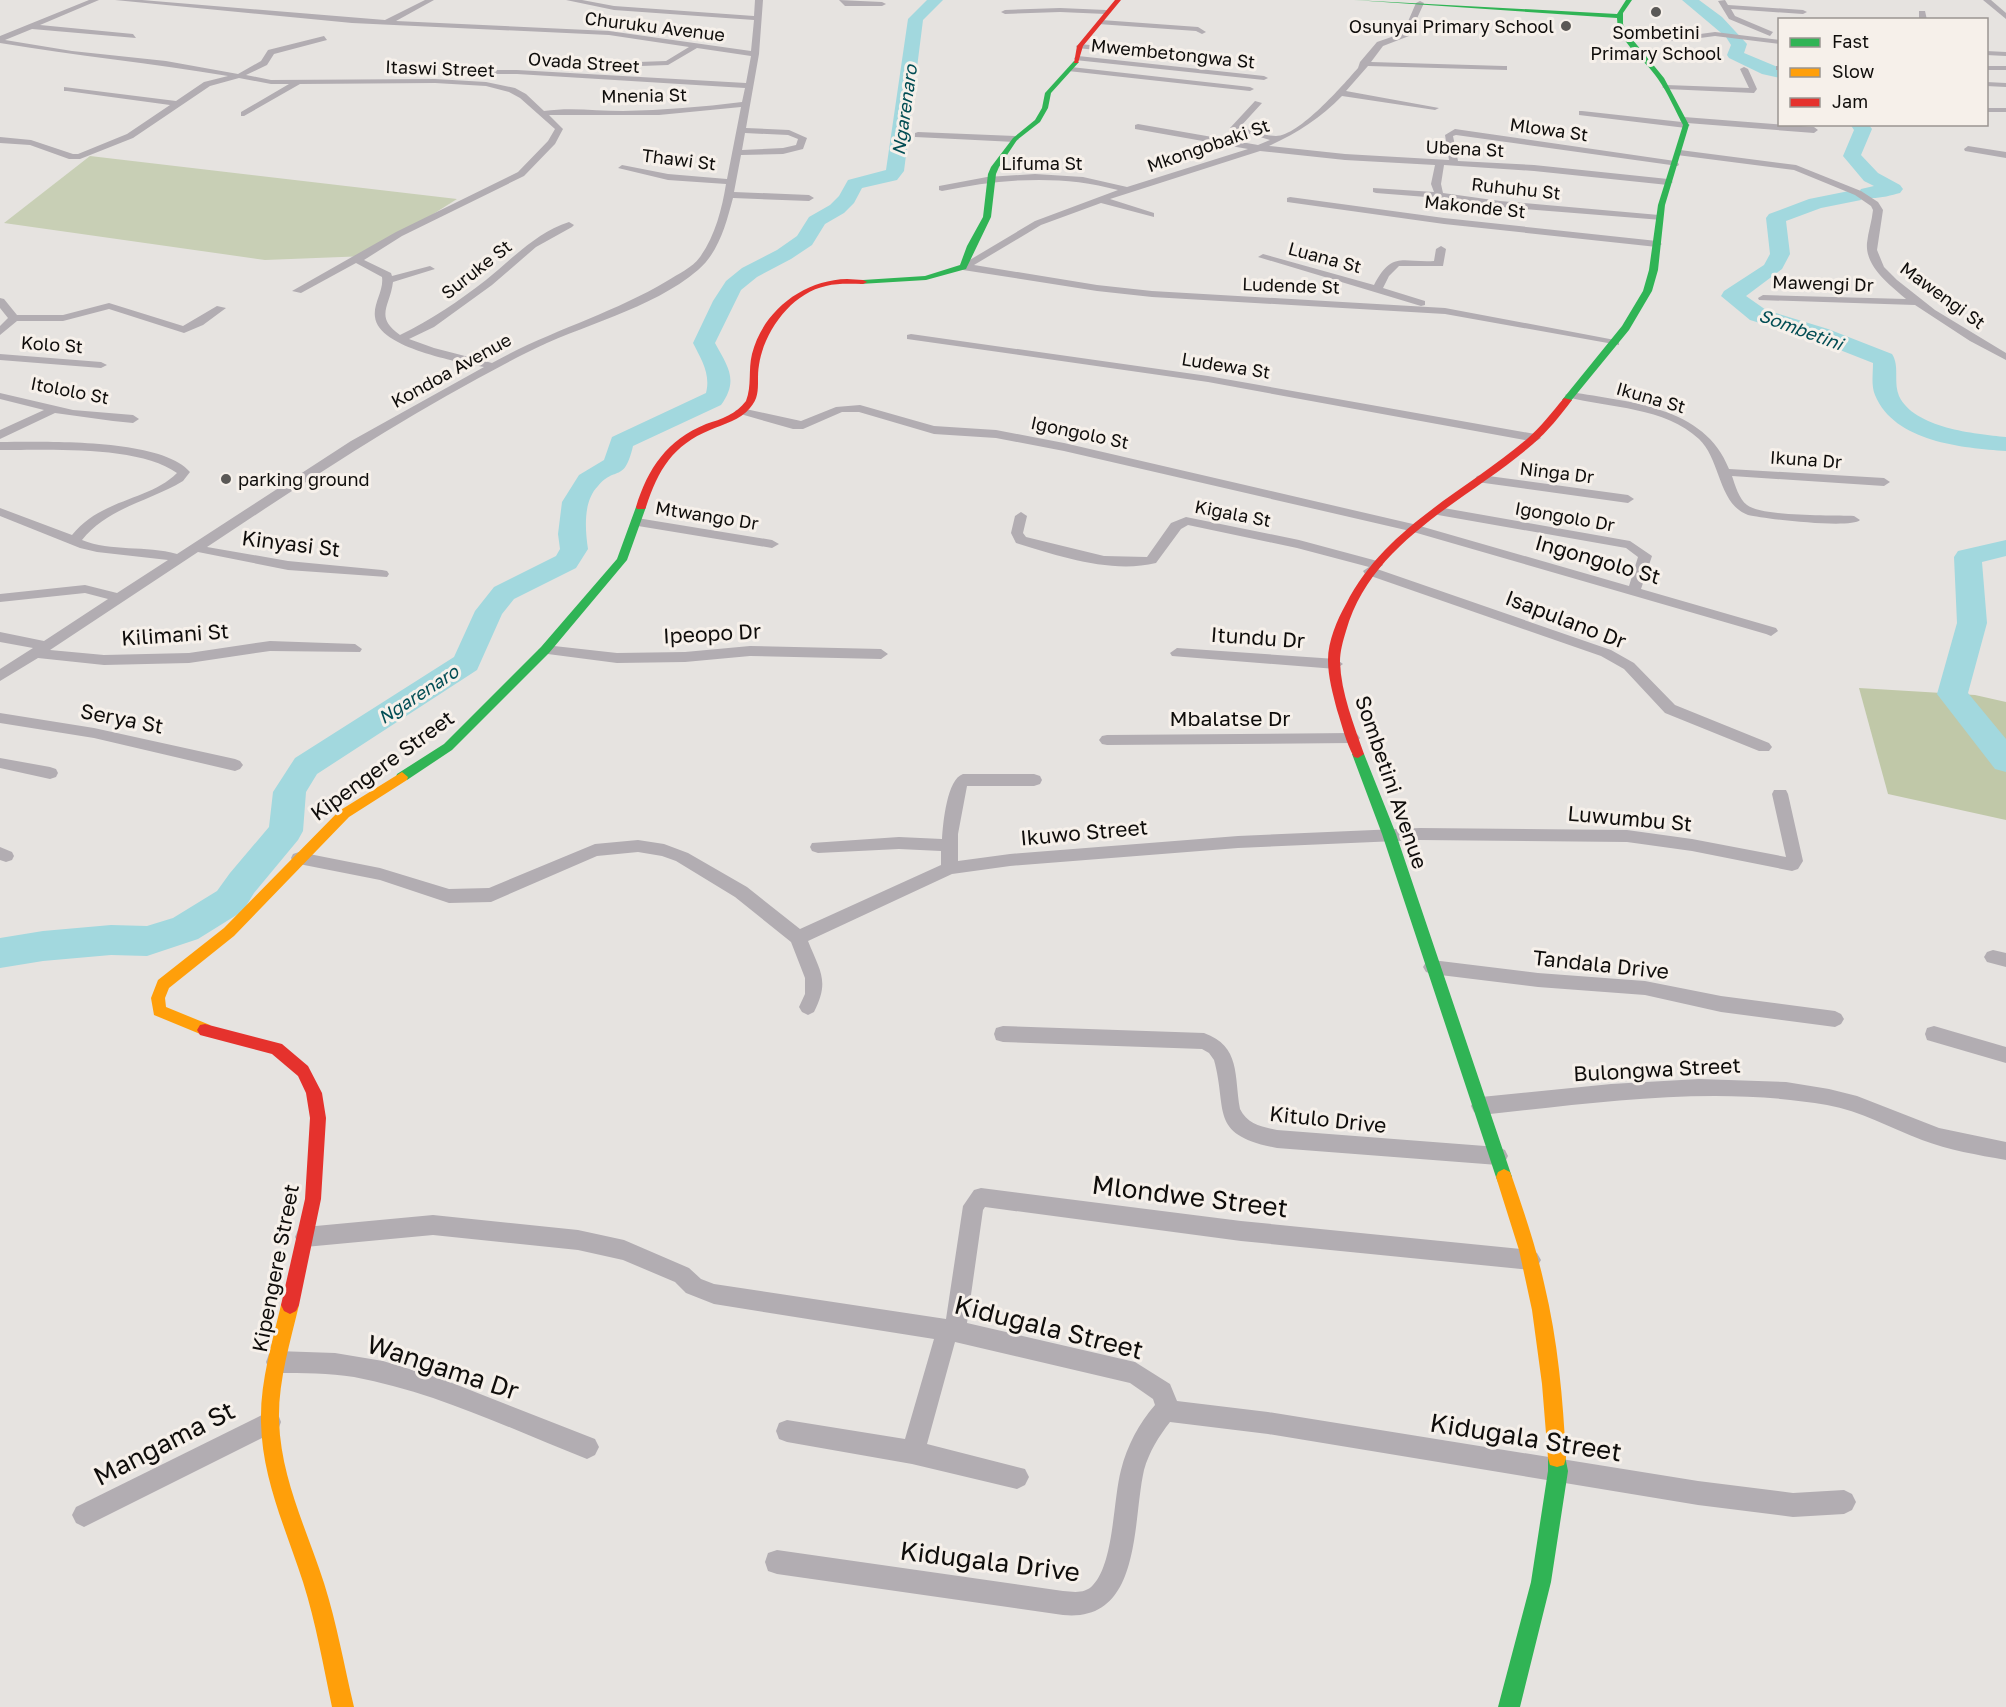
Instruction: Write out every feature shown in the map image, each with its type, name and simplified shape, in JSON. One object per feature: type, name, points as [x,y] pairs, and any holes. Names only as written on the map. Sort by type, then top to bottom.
[{"type":"street","points":[[0,40],[95,0]]},
{"type":"street","name":"Churuku Avenue","points":[[119,0],[253,14],[384,23],[609,33],[755,54]]},
{"type":"street","points":[[384,23],[430,0]]},
{"type":"street","points":[[570,0],[614,8],[757,18]]},
{"type":"street","name":"Kondoa Avenue","points":[[0,676],[355,444],[523,350],[659,292],[692,270],[703,260],[718,234],[729,195],[755,54],[759,0]]},
{"type":"street","points":[[843,0],[845,4],[882,3]]},
{"type":"street","points":[[741,411],[750,403],[753,396],[753,363],[757,349],[784,309],[804,291],[836,282],[915,279],[964,267],[971,246],[987,217],[995,167],[1015,139],[1042,115],[1048,93],[1118,0]]},
{"type":"street","points":[[1357,0],[1619,16]]},
{"type":"street","points":[[1629,0],[1620,10],[1619,22],[1627,37],[1651,64],[1685,122]]},
{"type":"street","points":[[1720,0],[1739,22],[1778,40]]},
{"type":"street","points":[[1987,0],[2005,16]]},
{"type":"street","name":"Mkongobaki St","points":[[964,267],[1038,223],[1126,190],[1259,148],[1291,133],[1322,112],[1341,93],[1384,40],[1406,34],[1420,3]]},
{"type":"street","points":[[1726,7],[1803,12]]},
{"type":"street","points":[[1005,12],[1066,10],[1202,32]]},
{"type":"street","points":[[33,26],[73,32],[133,36]]},
{"type":"street","points":[[1627,37],[1678,39],[1715,34],[1778,40]]},
{"type":"street","points":[[0,140],[31,143],[72,157],[80,156],[130,136],[207,84],[239,76],[264,63],[271,52],[324,38]]},
{"type":"street","name":"Itaswi Street","points":[[0,40],[52,50],[166,63],[239,76],[297,83],[465,82],[501,87],[523,96],[559,129],[557,135],[521,174],[399,234],[357,260]]},
{"type":"street","points":[[615,65],[668,63],[697,45]]},
{"type":"street","points":[[1988,53],[2006,54]]},
{"type":"street","points":[[1076,58],[1225,61]]},
{"type":"street","points":[[1076,58],[1250,89]]},
{"type":"street","name":"Mwembetongwa St","points":[[1076,58],[1264,78]]},
{"type":"street","points":[[1363,64],[1504,68]]},
{"type":"street","points":[[1988,68],[2006,68]]},
{"type":"street","points":[[1666,87],[1751,91],[1753,88],[1744,69]]},
{"type":"street","name":"Ovada Street","points":[[381,72],[518,72],[749,86]]},
{"type":"street","points":[[388,82],[397,72]]},
{"type":"street","points":[[244,114],[297,83]]},
{"type":"street","points":[[1988,84],[2006,85]]},
{"type":"street","points":[[67,89],[177,104]]},
{"type":"street","points":[[1341,93],[1435,108]]},
{"type":"street","points":[[1258,103],[1234,128],[1278,139]]},
{"type":"street","name":"Mnenia St","points":[[543,114],[560,111],[679,112],[745,104]]},
{"type":"street","points":[[1988,110],[2006,110]]},
{"type":"street","points":[[1582,113],[1814,130]]},
{"type":"street","name":"Sombetini Avenue","points":[[1509,1707],[1541,1582],[1558,1471],[1554,1398],[1542,1314],[1530,1260],[1498,1156],[1432,967],[1389,834],[1352,738],[1337,680],[1335,649],[1352,597],[1373,568],[1413,528],[1535,438],[1615,343],[1643,300],[1656,266],[1659,218],[1685,122]]},
{"type":"street","name":"Ubena St","points":[[1138,127],[1259,148],[1345,157],[1544,169],[1668,183]]},
{"type":"street","points":[[736,153],[791,150],[800,147],[803,138],[789,133],[741,130]]},
{"type":"street","name":"Mlowa St","points":[[1454,164],[1449,135],[1455,132],[1677,158]]},
{"type":"street","points":[[918,135],[1015,139]]},
{"type":"street","points":[[1968,149],[2006,155]]},
{"type":"street","name":"Mawengi St","points":[[1677,158],[1796,168],[1868,198],[1878,210],[1872,248],[1874,259],[1892,281],[1918,302],[2006,357]]},
{"type":"street","name":"Ruhuhu St","points":[[1440,163],[1436,184],[1439,195],[1500,204],[1659,218]]},
{"type":"street","name":"Thawi St","points":[[622,168],[668,177],[731,182]]},
{"type":"street","name":"Lifuma St","points":[[942,188],[976,180],[1086,179],[1126,190]]},
{"type":"street","points":[[1376,190],[1439,195]]},
{"type":"street","points":[[729,195],[809,198]]},
{"type":"street","points":[[1102,200],[1151,215]]},
{"type":"street","name":"Makonde St","points":[[1290,200],[1657,244]]},
{"type":"street","name":"Suruke St","points":[[402,338],[430,325],[488,283],[533,245],[569,225]]},
{"type":"street","name":"Luana St","points":[[1378,288],[1390,266],[1410,262],[1439,264],[1441,249]]},
{"type":"street","name":"Luana St","points":[[1263,257],[1378,288],[1445,311]]},
{"type":"street","points":[[297,291],[346,263],[357,260],[387,275],[389,280],[379,314],[381,324],[428,351],[493,366]]},
{"type":"street","name":"Ludende St","points":[[964,267],[1097,288],[1152,294],[1445,311],[1615,343]]},
{"type":"street","points":[[389,280],[430,269]]},
{"type":"street","name":"Mawengi Dr","points":[[1763,298],[1918,302]]},
{"type":"street","points":[[0,301],[14,318]]},
{"type":"street","points":[[0,333],[14,318],[63,318],[109,306],[184,330],[221,308]]},
{"type":"street","name":"Ludewa St","points":[[911,338],[1208,380],[1384,409],[1535,438]]},
{"type":"street","name":"Kolo St","points":[[0,357],[101,365]]},
{"type":"street","name":"Ikuna St","points":[[1571,395],[1658,414],[1685,424],[1714,449],[1736,500],[1743,509],[1759,513],[1854,520]]},
{"type":"street","name":"Itololo St","points":[[0,396],[41,403],[54,409],[133,419]]},
{"type":"street","name":"Igongolo St","points":[[741,411],[793,425],[803,425],[840,410],[860,408],[918,427],[949,432],[1018,437],[1413,528]]},
{"type":"street","points":[[0,435],[54,409]]},
{"type":"street","name":"Kipengere Street","points":[[342,1707],[320,1603],[283,1502],[274,1461],[270,1422],[277,1362],[313,1199],[318,1118],[314,1093],[303,1071],[277,1049],[203,1029],[159,1011],[158,998],[163,984],[229,932],[298,858],[344,814],[448,747],[544,650],[622,560],[631,544],[650,480],[658,464],[671,447],[682,439],[741,411]]},
{"type":"street","points":[[0,446],[126,451],[155,457],[179,466],[184,472],[173,483],[96,519],[79,533],[74,541]]},
{"type":"street","name":"Ikuna Dr","points":[[1725,471],[1884,482]]},
{"type":"street","name":"Ninga Dr","points":[[1481,479],[1628,499]]},
{"type":"street","name":"Igongolo Dr","points":[[1438,511],[1629,545],[1645,556],[1634,591]]},
{"type":"street","points":[[1,512],[90,547],[165,554],[180,559]]},
{"type":"street","name":"Kigala St","points":[[1021,516],[1017,533],[1021,540],[1117,561],[1139,563],[1151,560],[1176,526],[1186,520],[1299,544],[1373,568]]},
{"type":"street","name":"Mtwango Dr","points":[[637,522],[772,544]]},
{"type":"street","name":"Ingongolo St","points":[[1413,528],[1771,631]]},
{"type":"street","name":"Kinyasi St","points":[[196,548],[296,567],[382,574]]},
{"type":"street","name":"Isapulano Dr","points":[[1373,568],[1606,653],[1629,666],[1670,709],[1764,747]]},
{"type":"street","points":[[0,598],[85,589],[119,598]]},
{"type":"street","name":"Kilimani St","points":[[0,637],[41,650],[104,660],[189,658],[270,646],[355,649]]},
{"type":"street","name":"Ipeopo Dr","points":[[544,650],[617,658],[685,657],[750,651],[881,654]]},
{"type":"street","name":"Itundu Dr","points":[[1177,652],[1336,664]]},
{"type":"street","name":"Serya St","points":[[0,718],[94,734],[235,765]]},
{"type":"street","name":"Mbalatse Dr","points":[[1107,740],[1352,738]]},
{"type":"street","points":[[0,763],[50,773]]},
{"type":"street","points":[[949,868],[957,788],[963,780],[1034,780]]},
{"type":"street","name":"Luwumbu St","points":[[1389,834],[1530,833],[1627,836],[1692,845],[1792,865],[1795,861],[1780,794]]},
{"type":"street","name":"Ikuwo Street","points":[[798,938],[949,868],[1010,860],[1238,842],[1389,834]]},
{"type":"street","points":[[818,847],[899,843],[950,845]]},
{"type":"street","points":[[298,858],[380,874],[449,896],[491,895],[595,850],[638,846],[664,850],[682,857],[741,892],[798,938],[814,978],[814,994],[808,1007]]},
{"type":"street","name":"Tandala Drive","points":[[1432,967],[1538,980],[1645,988],[1721,1004],[1836,1019]]},
{"type":"street","name":"Kitulo Drive","points":[[1003,1034],[1213,1043],[1222,1052],[1230,1104],[1235,1120],[1243,1129],[1260,1136],[1498,1156]]},
{"type":"street","points":[[1934,1034],[2006,1055]]},
{"type":"street","name":"Bulongwa Street","points":[[1481,1106],[1722,1085],[1829,1097],[1854,1103],[1939,1137],[2006,1151]]},
{"type":"street","name":"Mlondwe Street","points":[[952,1330],[973,1206],[981,1197],[1241,1231],[1530,1260]]},
{"type":"street","name":"Kidugala Street","points":[[305,1237],[433,1225],[578,1240],[624,1250],[682,1275],[694,1286],[714,1294],[952,1330],[1135,1373],[1162,1392],[1167,1408],[1174,1412],[1268,1423],[1698,1493],[1793,1505],[1844,1502]]},
{"type":"street","points":[[912,1452],[952,1330]]},
{"type":"street","name":"Wangama Dr","points":[[277,1362],[319,1362],[354,1366],[389,1374],[587,1447]]},
{"type":"street","name":"Kidugala Drive","points":[[777,1562],[1064,1603],[1080,1604],[1093,1601],[1107,1586],[1116,1568],[1133,1469],[1143,1441],[1167,1408]]},
{"type":"street","name":"Mangama St","points":[[84,1515],[163,1473],[270,1422]]},
{"type":"street","points":[[787,1431],[912,1452],[1017,1477]]},
{"type":"green space","points":[[90,156],[457,199],[367,256],[265,260],[4,223]]},
{"type":"green space","points":[[1859,688],[1975,695],[2006,702],[2006,820],[1888,794]]},
{"type":"waterway","name":"Ngarenaro","points":[[0,953],[43,946],[111,940],[147,941],[185,929],[230,901],[242,883],[286,831],[290,792],[306,766],[466,663],[489,611],[504,593],[566,562],[574,549],[572,534],[575,502],[588,480],[616,464],[621,442],[713,400],[718,393],[720,379],[704,343],[728,293],[740,279],[750,272],[795,248],[812,232],[816,221],[837,209],[847,199],[855,184],[890,176],[895,171],[916,19],[936,0]]},
{"type":"waterway","name":"Sombetini","points":[[1689,0],[1717,20],[1729,33]]},
{"type":"waterway","name":"Sombetini","points":[[1733,38],[1739,44],[1735,55],[1768,71],[1778,73]]},
{"type":"waterway","name":"Sombetini","points":[[1860,126],[1863,129],[1852,156],[1871,177],[1893,189],[1868,193]]},
{"type":"waterway","name":"Sombetini","points":[[1854,196],[1816,203],[1776,218],[1780,254],[1772,269],[1732,296],[1758,315],[1820,334],[1884,359],[1887,396],[1896,409],[1908,419],[1923,427],[1957,438],[2006,444]]},
{"type":"waterway","name":"Sombetini","points":[[2006,548],[1968,557],[1972,623],[1952,694],[2006,761]]},
{"type":"traffic: fast","points":[[1357,0],[1619,16]]},
{"type":"traffic: fast","points":[[1567,400],[1626,328],[1647,291],[1654,270],[1661,205],[1686,125],[1661,78],[1625,35],[1620,24],[1620,13],[1629,0]]},
{"type":"traffic: fast","points":[[863,282],[926,278],[963,267],[971,246],[987,217],[992,174],[995,167],[1015,139],[1038,121],[1045,108],[1048,93],[1076,62]]},
{"type":"traffic: fast","points":[[402,777],[448,747],[545,650],[622,560],[641,507]]},
{"type":"traffic: fast","points":[[1358,754],[1389,834],[1504,1177]]},
{"type":"traffic: fast","points":[[1509,1707],[1541,1582],[1558,1471],[1557,1458]]},
{"type":"traffic: slow","points":[[205,1030],[159,1011],[158,998],[163,984],[229,932],[344,814],[402,777]]},
{"type":"traffic: slow","points":[[1504,1177],[1527,1250],[1541,1310],[1552,1384],[1557,1458]]},
{"type":"traffic: slow","points":[[290,1305],[271,1394],[272,1447],[282,1493],[324,1617],[343,1707]]},
{"type":"traffic: jam","points":[[1076,62],[1080,46],[1118,0]]},
{"type":"traffic: jam","points":[[641,507],[657,467],[672,448],[694,433],[735,416],[751,401],[757,352],[769,327],[787,305],[798,296],[822,284],[863,282]]},
{"type":"traffic: jam","points":[[1358,754],[1337,687],[1334,660],[1344,617],[1358,590],[1398,542],[1447,502],[1530,442],[1543,430],[1567,400]]},
{"type":"traffic: jam","points":[[205,1030],[277,1049],[303,1071],[314,1093],[318,1118],[313,1199],[290,1305]]},
{"type":"place","name":"Sombetini Primary School","points":[[1656,12]]},
{"type":"place","name":"Osunyai Primary School","points":[[1566,26]]},
{"type":"place","name":"parking ground","points":[[226,479]]}]
